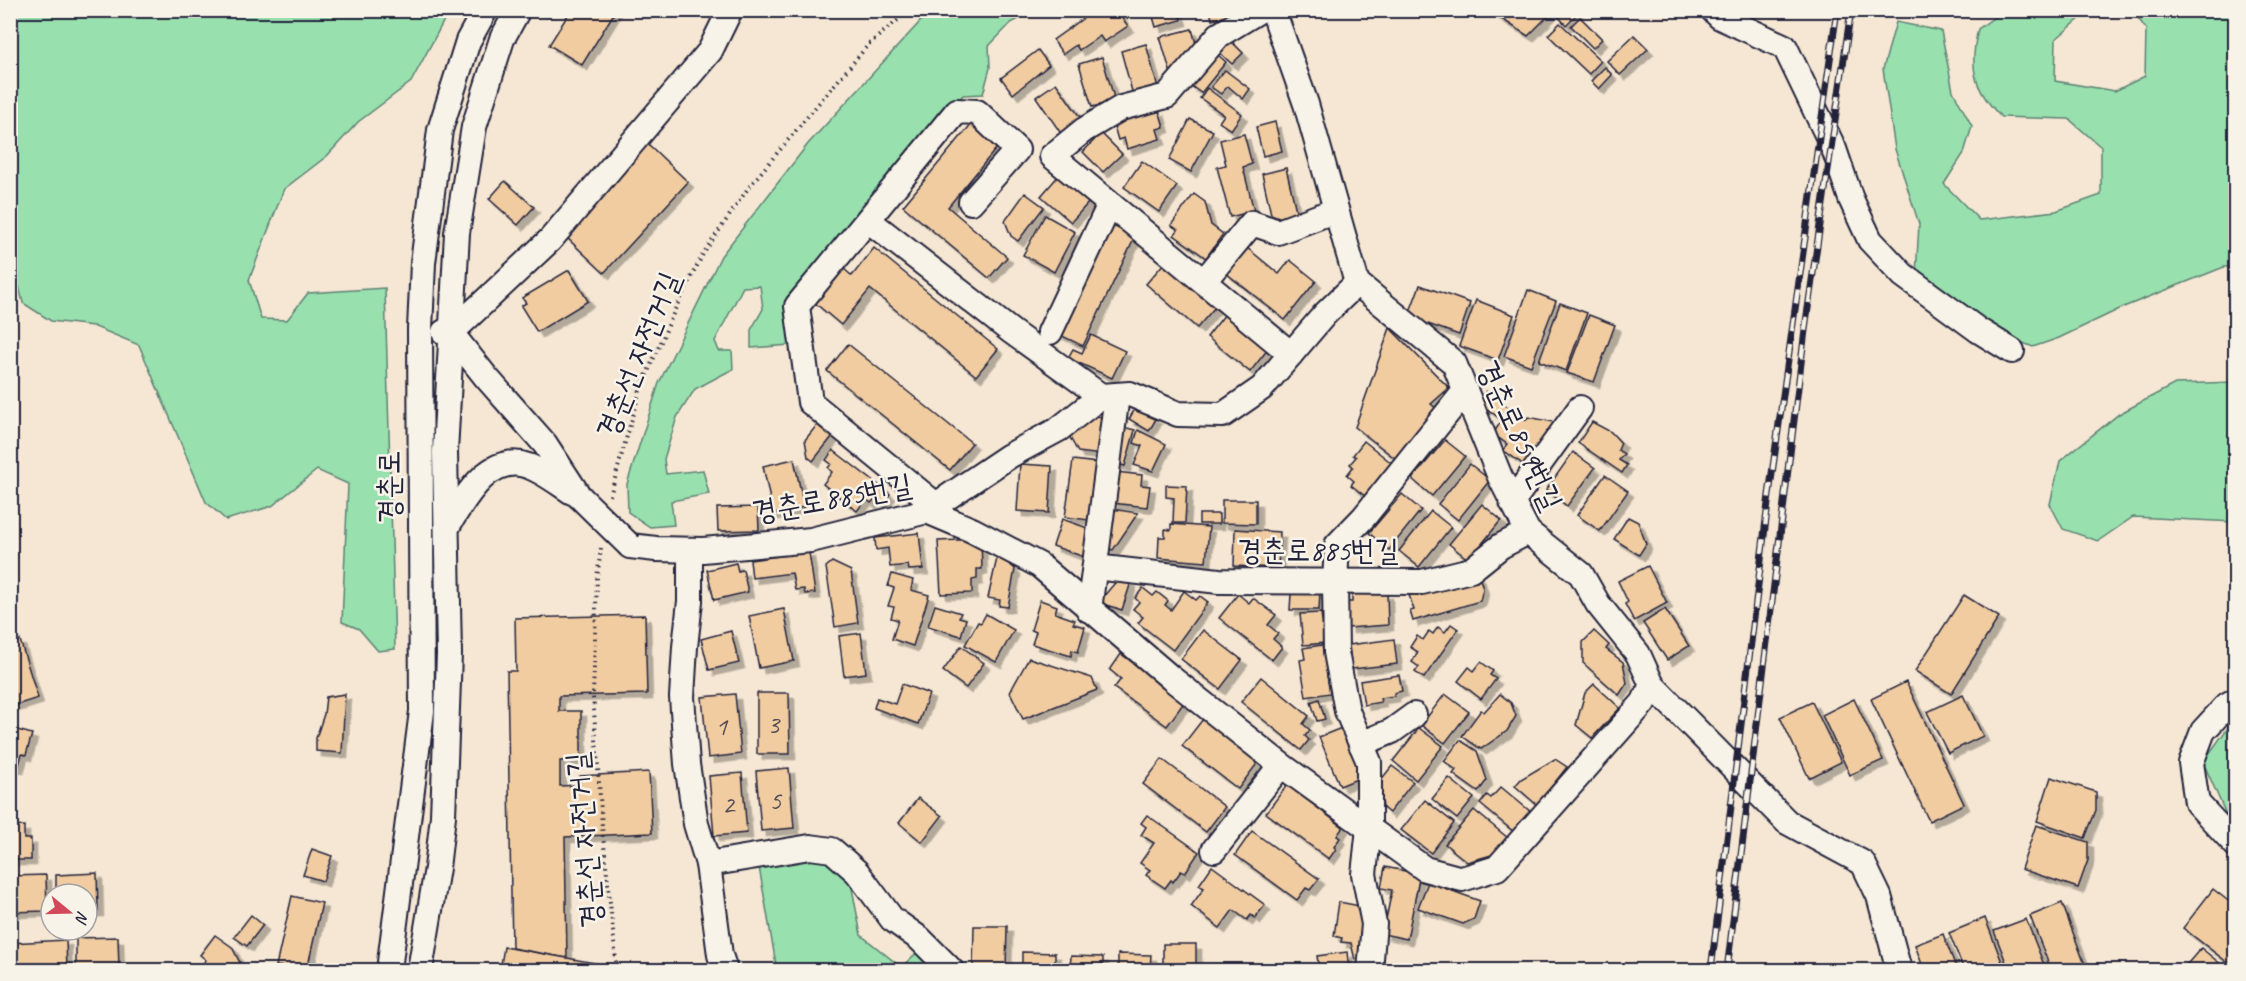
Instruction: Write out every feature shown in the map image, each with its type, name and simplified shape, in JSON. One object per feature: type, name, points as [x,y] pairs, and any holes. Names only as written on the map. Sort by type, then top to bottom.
[{"type":"street","name":"경춘로","points":[[389,970],[422,711],[420,329],[423,263],[440,130],[468,41],[485,10]]},
{"type":"street","name":"경춘로","points":[[420,970],[443,816],[449,654],[445,452],[457,233],[474,127],[502,39],[518,10]]},
{"type":"street","points":[[451,333],[550,240],[710,51],[730,10]]},
{"type":"street","points":[[1260,10],[1219,35],[1167,96],[1120,108],[1084,130],[1052,156],[1291,354]]},
{"type":"street","points":[[971,202],[1017,150],[977,112],[957,111],[797,306],[810,402],[932,508],[1009,456],[1059,429],[1109,395],[1130,394],[1178,414],[1223,415],[1262,388],[1324,314],[1357,283],[1306,104],[1273,10]]},
{"type":"street","points":[[1713,10],[1720,17],[1785,47],[1834,149],[1851,199],[1870,240],[1903,275],[1978,330],[2012,351]]},
{"type":"street","points":[[1050,332],[1110,204]]},
{"type":"street","points":[[1204,281],[1252,223],[1278,232],[1336,210]]},
{"type":"street","points":[[868,220],[1012,332],[1109,395]]},
{"type":"street","name":"경춘로859번길","points":[[1357,283],[1454,363],[1500,477],[1528,532],[1581,574],[1598,604],[1638,654],[1652,685],[1786,822],[1863,862],[1879,896],[1899,970]]},
{"type":"street","points":[[420,329],[451,333],[545,444],[579,496]]},
{"type":"street","points":[[1370,970],[1374,924],[1364,874],[1369,828],[1369,762],[1347,711],[1336,652],[1337,544],[1365,517],[1465,391]]},
{"type":"street","points":[[1089,610],[1095,567],[1109,395]]},
{"type":"street","points":[[1512,502],[1580,408]]},
{"type":"street","points":[[447,527],[467,495],[497,465],[513,462],[530,466],[579,496]]},
{"type":"street","name":"경춘로885번길","points":[[579,496],[630,546],[656,549],[690,550],[811,540],[932,508],[1039,566],[1171,678],[1281,765],[1425,869],[1462,879],[1497,868],[1643,703],[1652,685]]},
{"type":"street","name":"경춘로885번길","points":[[1095,567],[1219,581],[1422,582],[1471,570],[1501,546],[1528,532]]},
{"type":"street","points":[[690,550],[690,601],[682,697],[687,764],[696,824],[708,864],[720,955],[725,970]]},
{"type":"street","points":[[2235,700],[2227,705],[2203,731],[2191,763],[2197,803],[2235,844]]},
{"type":"street","points":[[1361,744],[1392,731],[1414,715]]},
{"type":"street","points":[[1214,850],[1281,765]]},
{"type":"street","points":[[708,864],[810,847],[832,850],[857,872],[892,919],[920,939],[951,970]]},
{"type":"path","name":"경춘선 자전거길","points":[[609,498],[640,390],[677,305],[703,254],[749,187],[818,104],[869,44],[910,10]]},
{"type":"path","name":"경춘선 자전거길","points":[[602,537],[597,578],[594,696],[602,826],[616,970]]},
{"type":"green space","points":[[10,11],[449,11],[411,82],[358,122],[327,156],[284,189],[249,280],[261,319],[287,320],[308,293],[385,288],[395,649],[378,651],[359,629],[342,622],[348,484],[317,470],[272,506],[226,520],[206,502],[139,345],[93,326],[51,321],[23,303],[10,249]]},
{"type":"green space","points":[[930,11],[1034,11],[1011,23],[989,46],[990,68],[983,94],[963,95],[785,303],[790,345],[751,348],[751,330],[763,309],[760,286],[743,287],[715,341],[719,351],[732,351],[733,369],[695,389],[677,417],[664,459],[666,474],[703,470],[709,494],[671,501],[674,525],[650,527],[628,512],[627,484],[659,383],[721,256],[808,144]]},
{"type":"green space","points":[[2003,11],[2089,11],[2056,39],[2055,81],[2115,91],[2145,76],[2146,29],[2133,11],[2235,11],[2235,267],[2224,267],[2126,306],[2059,338],[2033,347],[2006,336],[1916,274],[1919,224],[1895,149],[1883,69],[1896,22],[1941,31],[1953,91],[1972,126],[1964,153],[1944,184],[1979,220],[2056,211],[2101,195],[2101,147],[2069,119],[2001,117],[1979,87],[1974,66],[1978,29]]},
{"type":"green space","points":[[2235,382],[2235,522],[2133,517],[2098,541],[2063,529],[2050,504],[2060,461],[2119,414],[2175,384]]},
{"type":"green space","points":[[2235,718],[2235,825],[2229,821],[2203,762]]},
{"type":"green space","points":[[812,855],[829,859],[851,883],[861,935],[901,967],[920,950],[937,970],[777,970],[759,867]]},
{"type":"building","points":[[571,10],[616,10],[582,65],[549,45]]},
{"type":"building","points":[[1095,10],[1121,10],[1123,13],[1120,15],[1128,26],[1104,42],[1100,36],[1079,50],[1076,45],[1063,54],[1053,40]]},
{"type":"building","points":[[1151,10],[1178,10],[1181,20],[1156,27]]},
{"type":"building","points":[[1210,10],[1239,10],[1240,13],[1212,20]]},
{"type":"building","points":[[1488,10],[1547,10],[1550,14],[1528,36]]},
{"type":"building","points":[[1555,10],[1576,10],[1578,13],[1566,25],[1554,12]]},
{"type":"building","points":[[1580,17],[1602,39],[1593,48],[1571,26]]},
{"type":"building","points":[[1560,23],[1601,61],[1589,74],[1548,35]]},
{"type":"building","points":[[1192,29],[1198,51],[1171,74],[1160,37]]},
{"type":"building","points":[[1634,35],[1648,49],[1620,75],[1607,61]]},
{"type":"building","points":[[1230,40],[1243,53],[1232,64],[1219,52]]},
{"type":"building","points":[[1146,44],[1158,88],[1133,95],[1121,51]]},
{"type":"building","points":[[1038,50],[1049,65],[1013,94],[1001,78]]},
{"type":"building","points":[[1217,54],[1226,62],[1201,93],[1191,86]]},
{"type":"building","points":[[1102,57],[1115,101],[1092,107],[1079,64]]},
{"type":"building","points":[[1605,67],[1612,75],[1599,89],[1591,81]]},
{"type":"building","points":[[1225,70],[1250,89],[1243,99],[1228,86],[1221,94],[1211,87]]},
{"type":"building","points":[[1056,83],[1082,120],[1062,135],[1036,97]]},
{"type":"building","points":[[1207,88],[1242,114],[1231,130],[1219,122],[1224,115],[1200,98]]},
{"type":"building","points":[[1159,110],[1164,127],[1157,129],[1160,139],[1127,149],[1124,138],[1118,140],[1113,123]]},
{"type":"building","points":[[1190,119],[1213,131],[1191,172],[1169,160]]},
{"type":"building","points":[[973,122],[1000,144],[948,207],[1007,257],[989,278],[903,206]]},
{"type":"building","points":[[1275,122],[1282,151],[1263,156],[1256,127]]},
{"type":"building","points":[[1101,133],[1122,154],[1103,172],[1083,152]]},
{"type":"building","points":[[1244,134],[1252,164],[1243,167],[1254,211],[1230,217],[1217,167],[1226,165],[1220,140]]},
{"type":"building","points":[[647,143],[688,182],[604,273],[563,234]]},
{"type":"building","points":[[1142,161],[1177,186],[1159,212],[1124,187]]},
{"type":"building","points":[[1286,168],[1298,219],[1289,221],[1271,214],[1262,174]]},
{"type":"building","points":[[1060,174],[1090,201],[1071,222],[1041,196]]},
{"type":"building","points":[[505,181],[534,207],[518,225],[489,199]]},
{"type":"building","points":[[1025,193],[1044,207],[1018,241],[1011,236],[1005,221]]},
{"type":"building","points":[[1194,194],[1205,202],[1211,225],[1223,234],[1206,258],[1174,235],[1178,230],[1171,225]]},
{"type":"building","points":[[1045,215],[1075,232],[1054,272],[1023,255]]},
{"type":"building","points":[[1111,225],[1135,237],[1083,346],[1058,334]]},
{"type":"building","points":[[1246,247],[1279,274],[1290,260],[1316,281],[1285,320],[1226,273]]},
{"type":"building","points":[[874,248],[998,349],[976,376],[870,289],[841,325],[815,303],[843,268],[852,276]]},
{"type":"building","points":[[1164,263],[1215,307],[1197,328],[1146,284]]},
{"type":"building","points":[[569,270],[588,301],[537,332],[521,306],[526,303],[522,298]]},
{"type":"building","points":[[1420,285],[1470,303],[1459,335],[1408,317]]},
{"type":"building","points":[[1528,290],[1556,301],[1531,366],[1504,356]]},
{"type":"building","points":[[1476,300],[1514,315],[1498,360],[1459,346]]},
{"type":"building","points":[[1560,303],[1587,313],[1566,371],[1539,361]]},
{"type":"building","points":[[1225,314],[1268,349],[1250,372],[1207,337]]},
{"type":"building","points":[[1589,315],[1615,325],[1594,382],[1567,373]]},
{"type":"building","points":[[1390,328],[1449,388],[1431,404],[1439,411],[1396,459],[1355,427]]},
{"type":"building","points":[[1091,335],[1125,351],[1112,378],[1068,358],[1073,349],[1082,353]]},
{"type":"building","points":[[848,344],[972,443],[950,470],[827,371]]},
{"type":"building","points":[[1486,391],[1526,420],[1528,417],[1559,423],[1527,467],[1503,450],[1507,444],[1493,434],[1502,420],[1478,402]]},
{"type":"building","points":[[1136,407],[1156,419],[1149,431],[1129,419]]},
{"type":"building","points":[[1090,415],[1108,418],[1102,455],[1078,452],[1068,434]]},
{"type":"building","points":[[1592,422],[1611,432],[1621,443],[1618,450],[1624,454],[1619,460],[1627,465],[1622,473],[1578,443]]},
{"type":"building","points":[[817,425],[832,437],[813,461],[808,457],[805,440]]},
{"type":"building","points":[[1123,427],[1135,430],[1125,466],[1113,463]]},
{"type":"building","points":[[1138,430],[1166,444],[1153,471],[1134,465],[1142,446],[1134,443]]},
{"type":"building","points":[[1445,440],[1465,456],[1432,496],[1412,479]]},
{"type":"building","points":[[1364,441],[1393,464],[1366,497],[1351,485],[1354,481],[1347,475],[1353,467],[1350,464],[1356,457],[1353,455]]},
{"type":"building","points":[[833,450],[890,494],[882,505],[875,499],[871,503],[866,499],[857,511],[823,484],[832,472],[828,468],[831,464],[826,460]]},
{"type":"building","points":[[1573,452],[1595,468],[1567,506],[1546,490]]},
{"type":"building","points":[[794,459],[804,507],[773,514],[763,466]]},
{"type":"building","points":[[1073,460],[1097,463],[1089,520],[1065,517]]},
{"type":"building","points":[[1020,464],[1052,466],[1049,513],[1017,511]]},
{"type":"building","points":[[1470,464],[1490,480],[1458,520],[1438,504]]},
{"type":"building","points":[[1116,472],[1142,475],[1141,485],[1150,486],[1147,507],[1112,503]]},
{"type":"building","points":[[1605,475],[1628,491],[1600,531],[1577,515]]},
{"type":"building","points":[[1166,485],[1187,486],[1185,523],[1173,523],[1174,498],[1166,497]]},
{"type":"building","points":[[1402,494],[1421,510],[1389,550],[1369,533]]},
{"type":"building","points":[[1222,500],[1256,500],[1256,524],[1222,523]]},
{"type":"building","points":[[1482,504],[1501,520],[1469,560],[1449,544]]},
{"type":"building","points":[[758,507],[759,530],[718,531],[717,508]]},
{"type":"building","points":[[1112,509],[1138,513],[1113,550],[1105,548]]},
{"type":"building","points":[[1431,511],[1451,527],[1419,567],[1399,551]]},
{"type":"building","points":[[1199,514],[1219,514],[1219,524],[1199,524]]},
{"type":"building","points":[[1628,517],[1638,522],[1646,544],[1639,555],[1614,539]]},
{"type":"building","points":[[1062,519],[1096,531],[1087,558],[1053,546]]},
{"type":"building","points":[[1171,524],[1209,527],[1206,562],[1158,558],[1159,537],[1165,537],[1165,529],[1171,530]]},
{"type":"building","points":[[1235,529],[1280,532],[1278,568],[1234,566]]},
{"type":"building","points":[[919,533],[923,569],[909,570],[908,565],[890,567],[888,548],[876,550],[875,538]]},
{"type":"building","points":[[981,539],[982,569],[977,569],[977,579],[972,580],[972,593],[941,594],[938,541]]},
{"type":"building","points":[[809,552],[815,593],[805,594],[804,589],[795,590],[792,573],[752,578],[750,560]]},
{"type":"building","points":[[997,558],[1004,559],[1015,569],[1008,607],[999,606],[1000,600],[988,598]]},
{"type":"building","points":[[832,562],[851,571],[858,623],[835,627],[826,567]]},
{"type":"building","points":[[736,563],[738,571],[743,570],[748,592],[714,600],[707,570]]},
{"type":"building","points":[[1648,566],[1667,603],[1634,621],[1625,604],[1628,602],[1618,581]]},
{"type":"building","points":[[892,574],[913,580],[911,590],[929,595],[913,646],[892,639],[898,620],[891,618],[894,607],[888,606],[894,588],[888,586]]},
{"type":"building","points":[[1479,575],[1483,589],[1480,601],[1413,621],[1410,611],[1414,610],[1409,595]]},
{"type":"building","points":[[1119,578],[1131,582],[1122,610],[1103,604],[1103,597]]},
{"type":"building","points":[[1143,588],[1153,596],[1157,592],[1168,601],[1165,605],[1171,610],[1184,591],[1196,600],[1200,596],[1208,602],[1173,650],[1138,623],[1143,617],[1133,609],[1139,602],[1135,598]]},
{"type":"building","points":[[1302,590],[1320,591],[1319,610],[1290,610],[1291,594],[1302,594]]},
{"type":"building","points":[[1387,593],[1388,625],[1348,628],[1347,602],[1352,602],[1352,594]]},
{"type":"building","points":[[1238,594],[1249,603],[1253,598],[1276,615],[1268,625],[1278,633],[1273,639],[1282,647],[1272,660],[1219,618]]},
{"type":"building","points":[[1964,595],[1999,617],[1951,694],[1915,671]]},
{"type":"building","points":[[1040,600],[1057,606],[1055,613],[1075,620],[1073,624],[1085,627],[1078,652],[1072,650],[1071,656],[1032,644],[1036,632],[1031,630]]},
{"type":"building","points":[[935,605],[961,613],[959,617],[966,619],[961,636],[928,626]]},
{"type":"building","points":[[784,609],[794,661],[759,668],[749,616]]},
{"type":"building","points":[[1665,609],[1689,646],[1667,660],[1643,623]]},
{"type":"building","points":[[1321,613],[1325,643],[1303,645],[1300,614]]},
{"type":"building","points":[[986,614],[1014,630],[996,662],[965,645],[978,622],[981,623]]},
{"type":"building","points":[[645,615],[647,694],[559,696],[559,711],[581,711],[581,760],[560,761],[560,786],[580,785],[580,776],[649,772],[652,833],[565,837],[567,958],[512,948],[507,671],[516,671],[515,618]]},
{"type":"building","points":[[1451,624],[1458,629],[1424,678],[1415,672],[1419,667],[1412,662],[1418,652],[1410,647],[1417,636],[1423,640],[1429,631],[1433,634],[1438,627],[1445,632]]},
{"type":"building","points":[[1203,630],[1242,660],[1220,689],[1181,659]]},
{"type":"building","points":[[731,631],[739,663],[709,670],[701,639]]},
{"type":"building","points":[[1594,631],[1609,645],[1606,649],[1623,662],[1627,683],[1619,695],[1583,663],[1583,642]]},
{"type":"building","points":[[861,633],[866,673],[844,676],[839,636]]},
{"type":"building","points":[[1394,639],[1397,664],[1352,669],[1349,645]]},
{"type":"building","points":[[20,640],[38,698],[10,707],[10,643]]},
{"type":"building","points":[[1322,645],[1330,693],[1306,697],[1300,660],[1305,659],[1303,648]]},
{"type":"building","points":[[961,646],[984,663],[966,688],[943,671]]},
{"type":"building","points":[[1121,654],[1185,701],[1167,726],[1114,688],[1121,679],[1110,670]]},
{"type":"building","points":[[1029,658],[1092,678],[1097,690],[1023,719],[1010,692]]},
{"type":"building","points":[[1481,662],[1493,671],[1490,675],[1496,679],[1481,699],[1458,681],[1469,667],[1474,671]]},
{"type":"building","points":[[1399,675],[1402,691],[1394,693],[1394,696],[1380,698],[1381,702],[1364,705],[1360,681]]},
{"type":"building","points":[[1261,677],[1309,716],[1303,724],[1310,730],[1305,736],[1309,740],[1301,750],[1241,702]]},
{"type":"building","points":[[1906,682],[1964,804],[1929,821],[1871,699]]},
{"type":"building","points":[[902,684],[929,694],[918,724],[874,708],[877,698],[895,704]]},
{"type":"building","points":[[1594,684],[1620,708],[1592,738],[1576,725],[1585,693]]},
{"type":"building","points":[[757,693],[789,693],[790,754],[757,754]]},
{"type":"building","points":[[345,694],[342,753],[316,751],[316,738],[324,714],[326,697]]},
{"type":"building","points":[[735,694],[741,754],[708,758],[702,697]]},
{"type":"building","points":[[1445,694],[1469,712],[1445,743],[1421,725]]},
{"type":"building","points":[[1500,694],[1511,703],[1516,716],[1507,731],[1481,749],[1462,736],[1481,710],[1484,712]]},
{"type":"building","points":[[1963,695],[1983,736],[1948,753],[1927,712]]},
{"type":"building","points":[[1319,699],[1325,719],[1317,721],[1311,702]]},
{"type":"building","points":[[1854,699],[1883,760],[1850,775],[1822,715]]},
{"type":"building","points":[[1812,702],[1841,762],[1809,778],[1780,717]]},
{"type":"building","points":[[1203,719],[1259,761],[1238,789],[1182,746]]},
{"type":"building","points":[[1344,727],[1364,776],[1340,786],[1319,737]]},
{"type":"building","points":[[10,728],[32,734],[26,755],[22,754],[18,768],[10,766]]},
{"type":"building","points":[[1419,728],[1443,746],[1416,780],[1393,761]]},
{"type":"building","points":[[1460,740],[1477,751],[1487,780],[1478,792],[1453,774],[1456,770],[1444,761]]},
{"type":"building","points":[[1162,759],[1225,807],[1206,832],[1143,784]]},
{"type":"building","points":[[1555,759],[1567,767],[1537,805],[1515,786],[1521,779]]},
{"type":"building","points":[[1392,766],[1413,782],[1389,813],[1383,808],[1380,781]]},
{"type":"building","points":[[789,768],[794,828],[761,831],[756,771]]},
{"type":"building","points":[[742,773],[747,833],[714,836],[709,776]]},
{"type":"building","points":[[2051,777],[2096,792],[2096,810],[2085,838],[2037,821]]},
{"type":"building","points":[[1449,778],[1474,798],[1457,819],[1432,799]]},
{"type":"building","points":[[1287,785],[1343,827],[1337,836],[1340,838],[1334,847],[1336,849],[1329,859],[1266,813]]},
{"type":"building","points":[[1501,787],[1531,812],[1514,832],[1480,804],[1487,795],[1491,798]]},
{"type":"building","points":[[918,798],[942,816],[922,842],[899,823]]},
{"type":"building","points":[[1425,800],[1454,823],[1431,853],[1401,830]]},
{"type":"building","points":[[1474,810],[1508,838],[1495,854],[1467,862],[1445,844]]},
{"type":"building","points":[[1147,815],[1199,852],[1185,873],[1181,871],[1165,888],[1146,875],[1150,870],[1140,863],[1154,843],[1141,835],[1146,827],[1141,823]]},
{"type":"building","points":[[2036,825],[2088,842],[2088,860],[2078,888],[2021,869]]},
{"type":"building","points":[[24,826],[24,839],[31,839],[31,860],[10,860],[10,827]]},
{"type":"building","points":[[1252,831],[1319,879],[1310,890],[1306,888],[1297,900],[1235,855]]},
{"type":"building","points":[[312,849],[332,856],[323,881],[303,875]]},
{"type":"building","points":[[1212,866],[1265,905],[1255,918],[1251,915],[1247,920],[1233,910],[1220,928],[1191,906],[1204,888],[1199,885]]},
{"type":"building","points":[[1385,867],[1420,874],[1407,939],[1383,934],[1392,890],[1381,888]]},
{"type":"building","points":[[97,873],[97,882],[56,882],[56,875]]},
{"type":"building","points":[[46,875],[46,882],[39,882],[39,911],[10,912],[10,876]]},
{"type":"building","points":[[1428,882],[1480,901],[1474,919],[1463,924],[1418,908]]},
{"type":"building","points":[[2213,889],[2236,907],[2236,969],[2183,928]]},
{"type":"building","points":[[292,896],[322,903],[307,970],[276,966]]},
{"type":"building","points":[[1339,902],[1360,906],[1359,912],[1365,913],[1359,958],[1355,960],[1351,943],[1341,942],[1342,938],[1334,936]]},
{"type":"building","points":[[2062,903],[2087,970],[2051,970],[2030,916]]},
{"type":"building","points":[[251,915],[263,925],[247,946],[234,937]]},
{"type":"building","points":[[1985,918],[2005,970],[1964,970],[1949,933]]},
{"type":"building","points":[[2026,919],[2046,970],[2009,970],[1994,931]]},
{"type":"building","points":[[974,926],[1007,926],[1006,970],[973,970]]},
{"type":"building","points":[[1943,934],[1957,970],[1924,970],[1915,945]]},
{"type":"building","points":[[215,935],[232,947],[241,965],[238,970],[197,970],[206,960],[200,955]]},
{"type":"building","points":[[99,937],[118,937],[119,970],[76,970],[76,942],[99,942]]},
{"type":"building","points":[[66,942],[67,970],[10,970],[10,943]]},
{"type":"building","points":[[1163,944],[1196,944],[1196,970],[1163,970]]},
{"type":"building","points":[[504,947],[567,958],[633,970],[500,970]]},
{"type":"building","points":[[2201,948],[2228,970],[2182,970]]},
{"type":"building","points":[[1022,952],[1055,953],[1055,970],[1022,970]]},
{"type":"building","points":[[1347,952],[1349,970],[1319,970],[1317,956]]},
{"type":"building","points":[[1118,954],[1151,955],[1150,970],[1118,970]]},
{"type":"building","points":[[1071,956],[1103,957],[1103,970],[1070,970]]},
{"type":"railway","points":[[1711,970],[1769,495],[1837,10]]},
{"type":"railway","points":[[1727,970],[1806,322],[1851,10]]}]
